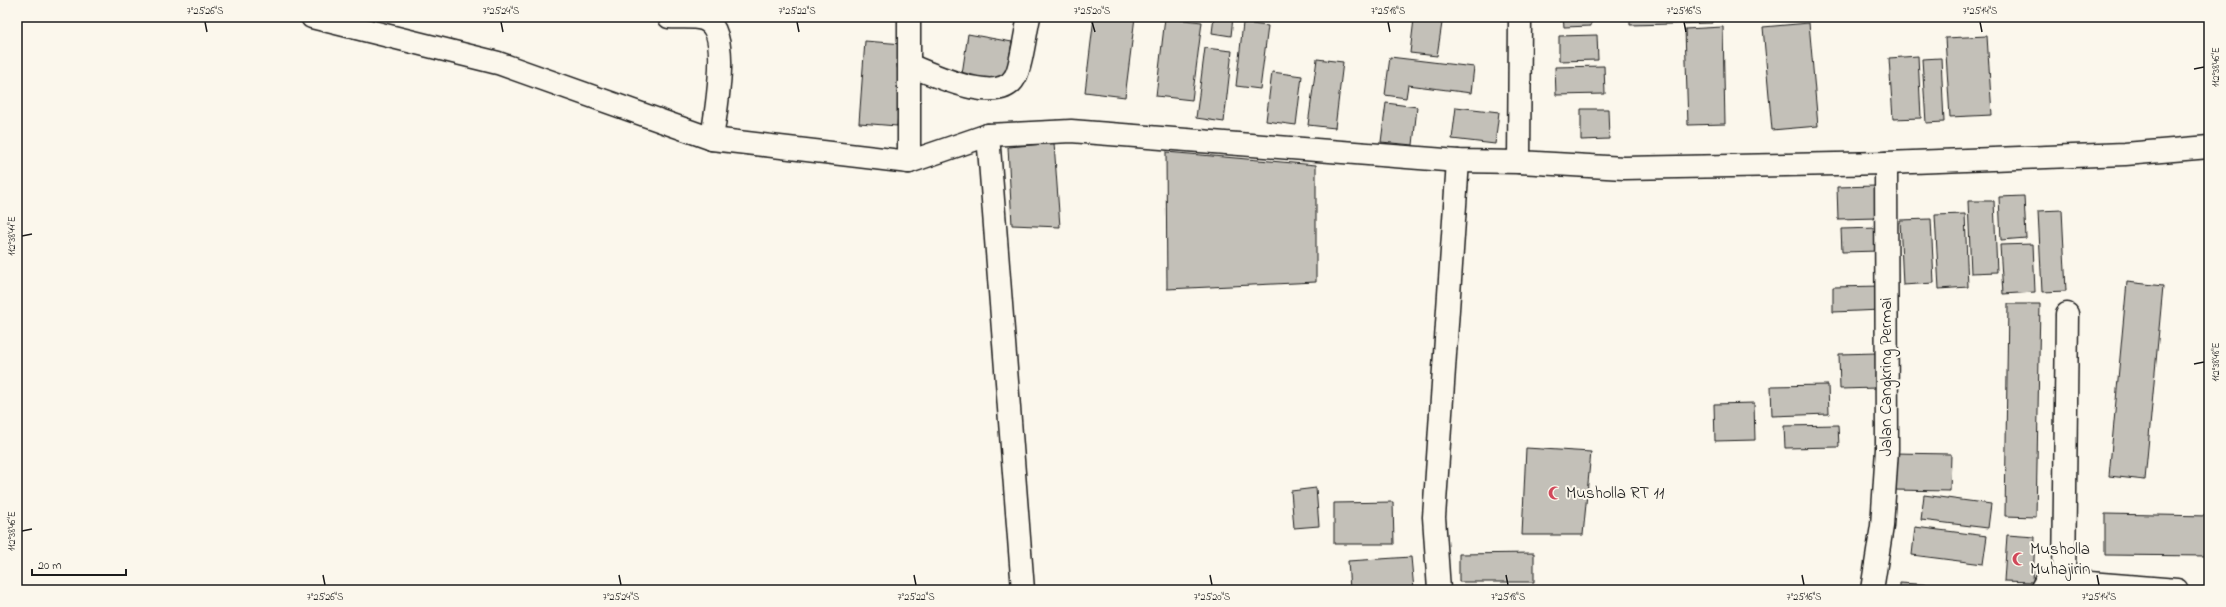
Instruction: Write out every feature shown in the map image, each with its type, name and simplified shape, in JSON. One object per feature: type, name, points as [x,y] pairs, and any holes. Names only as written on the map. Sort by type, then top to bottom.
[{"type":"street","points":[[312,17],[498,63],[712,139],[909,162],[988,135],[1071,131],[1458,161],[1519,162],[1624,168],[1886,163],[2117,154],[2209,147]]},
{"type":"street","points":[[668,17],[703,19],[714,28],[719,39],[721,61],[712,139]]},
{"type":"street","points":[[909,17],[909,162]]},
{"type":"street","points":[[909,65],[967,87],[992,90],[1006,86],[1016,77],[1029,17]]},
{"type":"street","points":[[1519,162],[1520,17]]},
{"type":"street","points":[[988,135],[1023,590]]},
{"type":"street","points":[[1439,590],[1434,517],[1458,161]]},
{"type":"street","name":"Jalan Cangkring Permai","points":[[1872,590],[1882,526],[1887,449],[1886,163]]},
{"type":"street","points":[[2064,581],[2067,314]]},
{"type":"street","points":[[2041,590],[2045,584],[2064,581],[2177,590]]},
{"type":"building","points":[[1094,17],[1135,17],[1125,97],[1085,92]]},
{"type":"building","points":[[1214,17],[1233,17],[1231,36],[1212,33]]},
{"type":"building","points":[[1563,17],[1591,17],[1591,26],[1564,27]]},
{"type":"building","points":[[1630,17],[1711,17],[1712,23],[1630,25]]},
{"type":"building","points":[[1165,18],[1202,22],[1192,100],[1156,96]]},
{"type":"building","points":[[1414,19],[1442,23],[1437,56],[1410,53]]},
{"type":"building","points":[[1243,23],[1268,26],[1260,89],[1236,86]]},
{"type":"building","points":[[1809,23],[1818,126],[1772,130],[1763,27]]},
{"type":"building","points":[[1723,27],[1725,124],[1688,125],[1685,29]]},
{"type":"building","points":[[968,34],[1012,42],[1005,82],[962,74]]},
{"type":"building","points":[[1597,35],[1598,60],[1559,61],[1559,36]]},
{"type":"building","points":[[1987,36],[1992,115],[1950,117],[1945,38]]},
{"type":"building","points":[[865,41],[903,44],[897,126],[859,123]]},
{"type":"building","points":[[1205,48],[1232,51],[1224,122],[1196,118]]},
{"type":"building","points":[[1918,56],[1921,118],[1893,119],[1889,58]]},
{"type":"building","points":[[1390,57],[1474,67],[1471,93],[1408,85],[1406,98],[1385,95]]},
{"type":"building","points":[[1941,58],[1944,122],[1926,123],[1922,59]]},
{"type":"building","points":[[1317,59],[1343,62],[1335,128],[1308,125]]},
{"type":"building","points":[[1604,66],[1605,94],[1556,95],[1555,67]]},
{"type":"building","points":[[1272,72],[1302,76],[1296,125],[1266,121]]},
{"type":"building","points":[[1386,103],[1417,107],[1413,145],[1381,142]]},
{"type":"building","points":[[1456,107],[1499,112],[1495,144],[1452,139]]},
{"type":"building","points":[[1581,109],[1608,109],[1609,139],[1581,140]]},
{"type":"building","points":[[1054,143],[1060,227],[1012,225],[1008,147]]},
{"type":"building","points":[[1166,152],[1316,165],[1316,282],[1167,289]]},
{"type":"building","points":[[1876,186],[1877,218],[1838,219],[1837,187]]},
{"type":"building","points":[[2024,196],[2026,238],[2001,240],[1999,197]]},
{"type":"building","points":[[1968,201],[1994,201],[1997,272],[1971,273]]},
{"type":"building","points":[[2062,210],[2066,291],[2042,292],[2038,211]]},
{"type":"building","points":[[1965,214],[1968,287],[1939,289],[1935,215]]},
{"type":"building","points":[[1931,219],[1934,283],[1903,285],[1900,220]]},
{"type":"building","points":[[1878,228],[1879,251],[1842,252],[1841,229]]},
{"type":"building","points":[[2033,244],[2035,292],[2003,294],[2000,245]]},
{"type":"building","points":[[2127,282],[2163,286],[2145,480],[2109,476]]},
{"type":"building","points":[[1881,286],[1882,310],[1833,312],[1833,287]]},
{"type":"building","points":[[2008,304],[2040,304],[2036,517],[2005,516]]},
{"type":"building","points":[[1877,353],[1877,388],[1840,389],[1839,354]]},
{"type":"building","points":[[1828,385],[1829,414],[1772,416],[1771,386]]},
{"type":"building","points":[[1754,403],[1755,440],[1715,441],[1714,404]]},
{"type":"building","points":[[1838,425],[1839,447],[1785,448],[1784,426]]},
{"type":"building","name":"Musholla RT 11","points":[[1526,448],[1591,452],[1583,535],[1522,535]]},
{"type":"building","points":[[1894,453],[1951,454],[1950,491],[1893,490]]},
{"type":"building","points":[[1316,488],[1319,526],[1294,528],[1291,491]]},
{"type":"building","points":[[1924,495],[1991,504],[1988,528],[1921,520]]},
{"type":"building","points":[[1393,502],[1394,544],[1334,544],[1334,503]]},
{"type":"building","points":[[2105,514],[2209,516],[2209,556],[2105,555]]},
{"type":"building","points":[[1915,527],[1987,536],[1983,564],[1912,555]]},
{"type":"building","name":"Musholla Muhajirin","points":[[2007,535],[2035,537],[2033,582],[2004,581]]},
{"type":"building","points":[[1534,553],[1534,582],[1459,582],[1459,554]]},
{"type":"building","points":[[1411,557],[1414,590],[1350,590],[1348,561]]},
{"type":"building","points":[[1900,583],[1949,586],[1949,590],[1900,590]]},
{"type":"place","name":"Musholla RT 11","points":[[1555,493]]},
{"type":"place","name":"Musholla Muhajirin","points":[[2019,559]]}]
